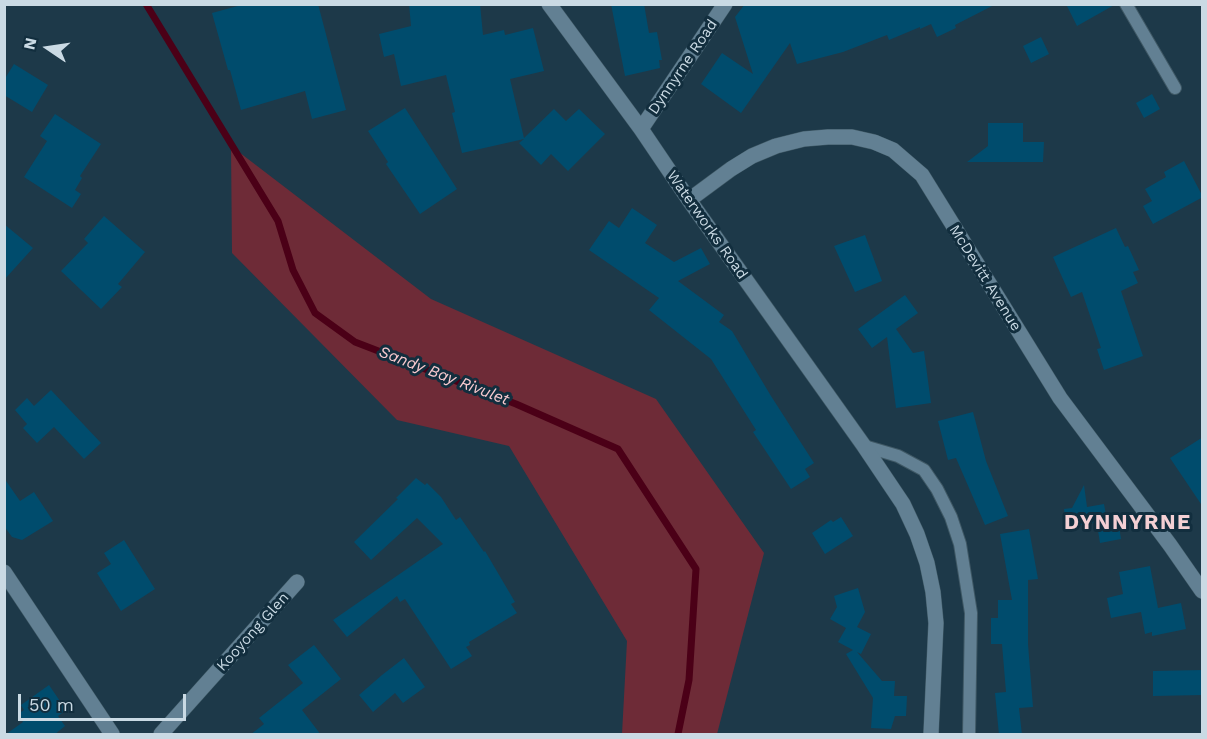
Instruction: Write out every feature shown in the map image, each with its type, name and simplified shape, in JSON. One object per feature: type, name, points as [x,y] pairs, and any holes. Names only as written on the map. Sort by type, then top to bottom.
[{"type":"street","name":"Waterworks Road","points":[[549,4],[641,129],[903,504],[927,563],[933,592],[936,623],[931,735]]},
{"type":"street","name":"Dynnyrne Road","points":[[641,129],[726,4]]},
{"type":"street","name":"McDevitt Avenue","points":[[689,200],[752,156],[776,146],[804,139],[852,137],[874,142],[893,150],[922,176],[1046,377],[1203,591]]},
{"type":"street","points":[[4,572],[112,735]]},
{"type":"street","name":"Kooyong Glen","points":[[161,735],[297,582]]},
{"type":"lane","points":[[1126,4],[1175,88]]},
{"type":"lane","points":[[864,446],[898,456],[924,470],[937,489],[951,517],[960,544],[971,613],[969,735]]},
{"type":"shaded area","points":[[231,146],[431,299],[656,399],[764,553],[717,734],[622,734],[627,641],[509,446],[397,420],[232,253]]},
{"type":"building","points":[[245,4],[318,4],[346,110],[312,119],[305,91],[241,110],[212,13]]},
{"type":"building","points":[[409,4],[480,4],[483,35],[504,30],[505,35],[533,28],[544,71],[510,79],[524,138],[554,109],[566,121],[579,109],[605,134],[568,171],[551,154],[541,165],[519,143],[524,139],[462,153],[446,75],[401,86],[394,54],[384,57],[379,34],[411,26]]},
{"type":"building","points":[[611,4],[644,4],[649,33],[657,32],[662,60],[659,60],[660,68],[625,76]]},
{"type":"building","points":[[745,4],[996,4],[937,37],[931,24],[889,40],[887,35],[843,52],[797,64],[790,43],[741,113],[701,84],[722,53],[753,74],[735,17]]},
{"type":"building","points":[[1066,4],[1116,4],[1077,26]]},
{"type":"building","points":[[1041,37],[1049,54],[1031,63],[1023,46]]},
{"type":"building","points":[[14,64],[48,85],[32,112],[4,95],[4,80]]},
{"type":"building","points":[[1152,94],[1160,109],[1144,118],[1136,103]]},
{"type":"building","points":[[405,108],[457,189],[420,214],[386,164],[388,162],[368,131]]},
{"type":"building","points":[[55,114],[101,144],[80,176],[82,178],[75,190],[81,194],[72,208],[24,177],[47,141],[40,136]]},
{"type":"building","points":[[988,123],[1023,123],[1023,142],[1044,142],[1043,162],[967,162],[988,146]]},
{"type":"building","points":[[1184,161],[1203,197],[1153,224],[1143,206],[1152,201],[1145,189],[1166,177],[1164,172]]},
{"type":"building","points":[[632,208],[657,225],[645,243],[674,262],[701,248],[710,264],[678,281],[724,315],[719,322],[732,331],[814,463],[805,469],[810,477],[791,489],[753,432],[756,430],[711,359],[649,310],[659,298],[589,250],[609,221],[619,228]]},
{"type":"building","points":[[104,216],[145,252],[118,284],[122,287],[101,309],[61,271],[88,243],[84,239]]},
{"type":"building","points":[[4,224],[33,248],[4,280]]},
{"type":"building","points":[[1116,228],[1125,247],[1128,246],[1139,270],[1133,272],[1138,283],[1121,291],[1143,356],[1104,370],[1097,349],[1101,348],[1082,292],[1071,297],[1053,257]]},
{"type":"building","points":[[865,235],[882,281],[855,292],[834,246]]},
{"type":"building","points":[[905,295],[918,313],[896,329],[913,353],[924,351],[931,403],[896,408],[887,337],[872,348],[858,329]]},
{"type":"building","points":[[51,390],[101,443],[84,459],[54,427],[37,443],[23,428],[27,424],[15,410],[27,398],[34,406]]},
{"type":"building","points":[[973,412],[986,461],[1008,516],[985,525],[956,458],[948,460],[938,421]]},
{"type":"building","points":[[1203,437],[1203,507],[1170,458]]},
{"type":"building","points":[[4,478],[20,501],[34,492],[53,521],[22,540],[12,537],[4,526]]},
{"type":"building","points":[[416,478],[425,485],[427,483],[441,497],[456,520],[460,517],[485,551],[515,602],[511,604],[517,613],[469,642],[470,645],[466,647],[472,656],[451,669],[405,599],[400,602],[397,596],[347,637],[333,620],[443,544],[417,518],[371,560],[354,542]]},
{"type":"building","points":[[1084,485],[1087,507],[1104,504],[1107,521],[1066,527],[1064,509],[1072,508]]},
{"type":"building","points":[[841,517],[853,536],[825,554],[812,533],[831,520],[833,522]]},
{"type":"building","points":[[1118,520],[1121,539],[1100,543],[1097,524]]},
{"type":"building","points":[[1029,529],[1038,579],[1028,580],[1028,644],[1033,707],[1019,708],[1022,735],[999,735],[995,693],[1006,692],[1002,644],[991,644],[991,618],[998,618],[998,600],[1012,600],[1000,534]]},
{"type":"building","points":[[124,540],[155,589],[121,611],[97,573],[111,564],[104,553]]},
{"type":"building","points":[[1150,566],[1158,608],[1181,603],[1186,629],[1152,636],[1152,632],[1145,634],[1141,612],[1111,618],[1107,598],[1123,594],[1119,572]]},
{"type":"building","points":[[858,588],[865,612],[857,627],[871,634],[861,654],[857,652],[882,681],[895,681],[894,696],[907,696],[906,716],[895,716],[891,729],[871,728],[873,698],[846,654],[853,650],[838,642],[846,628],[830,619],[837,607],[834,596]]},
{"type":"building","points":[[314,645],[341,679],[302,710],[321,735],[250,735],[264,724],[259,718],[303,683],[288,665]]},
{"type":"building","points":[[404,658],[425,687],[403,703],[395,693],[373,712],[359,695]]},
{"type":"building","points":[[1203,670],[1203,695],[1153,696],[1153,671]]},
{"type":"building","points":[[49,685],[66,710],[58,716],[65,726],[54,735],[5,735],[23,722],[18,714],[24,710],[21,705]]},
{"type":"waterway","name":"Sandy Bay Rivulet","points":[[146,4],[278,221],[293,270],[315,313],[355,342],[516,404],[618,449],[696,569],[689,680],[678,734]]},
{"type":"district","name":"DYNNYRNE","points":[[1128,523]]}]
